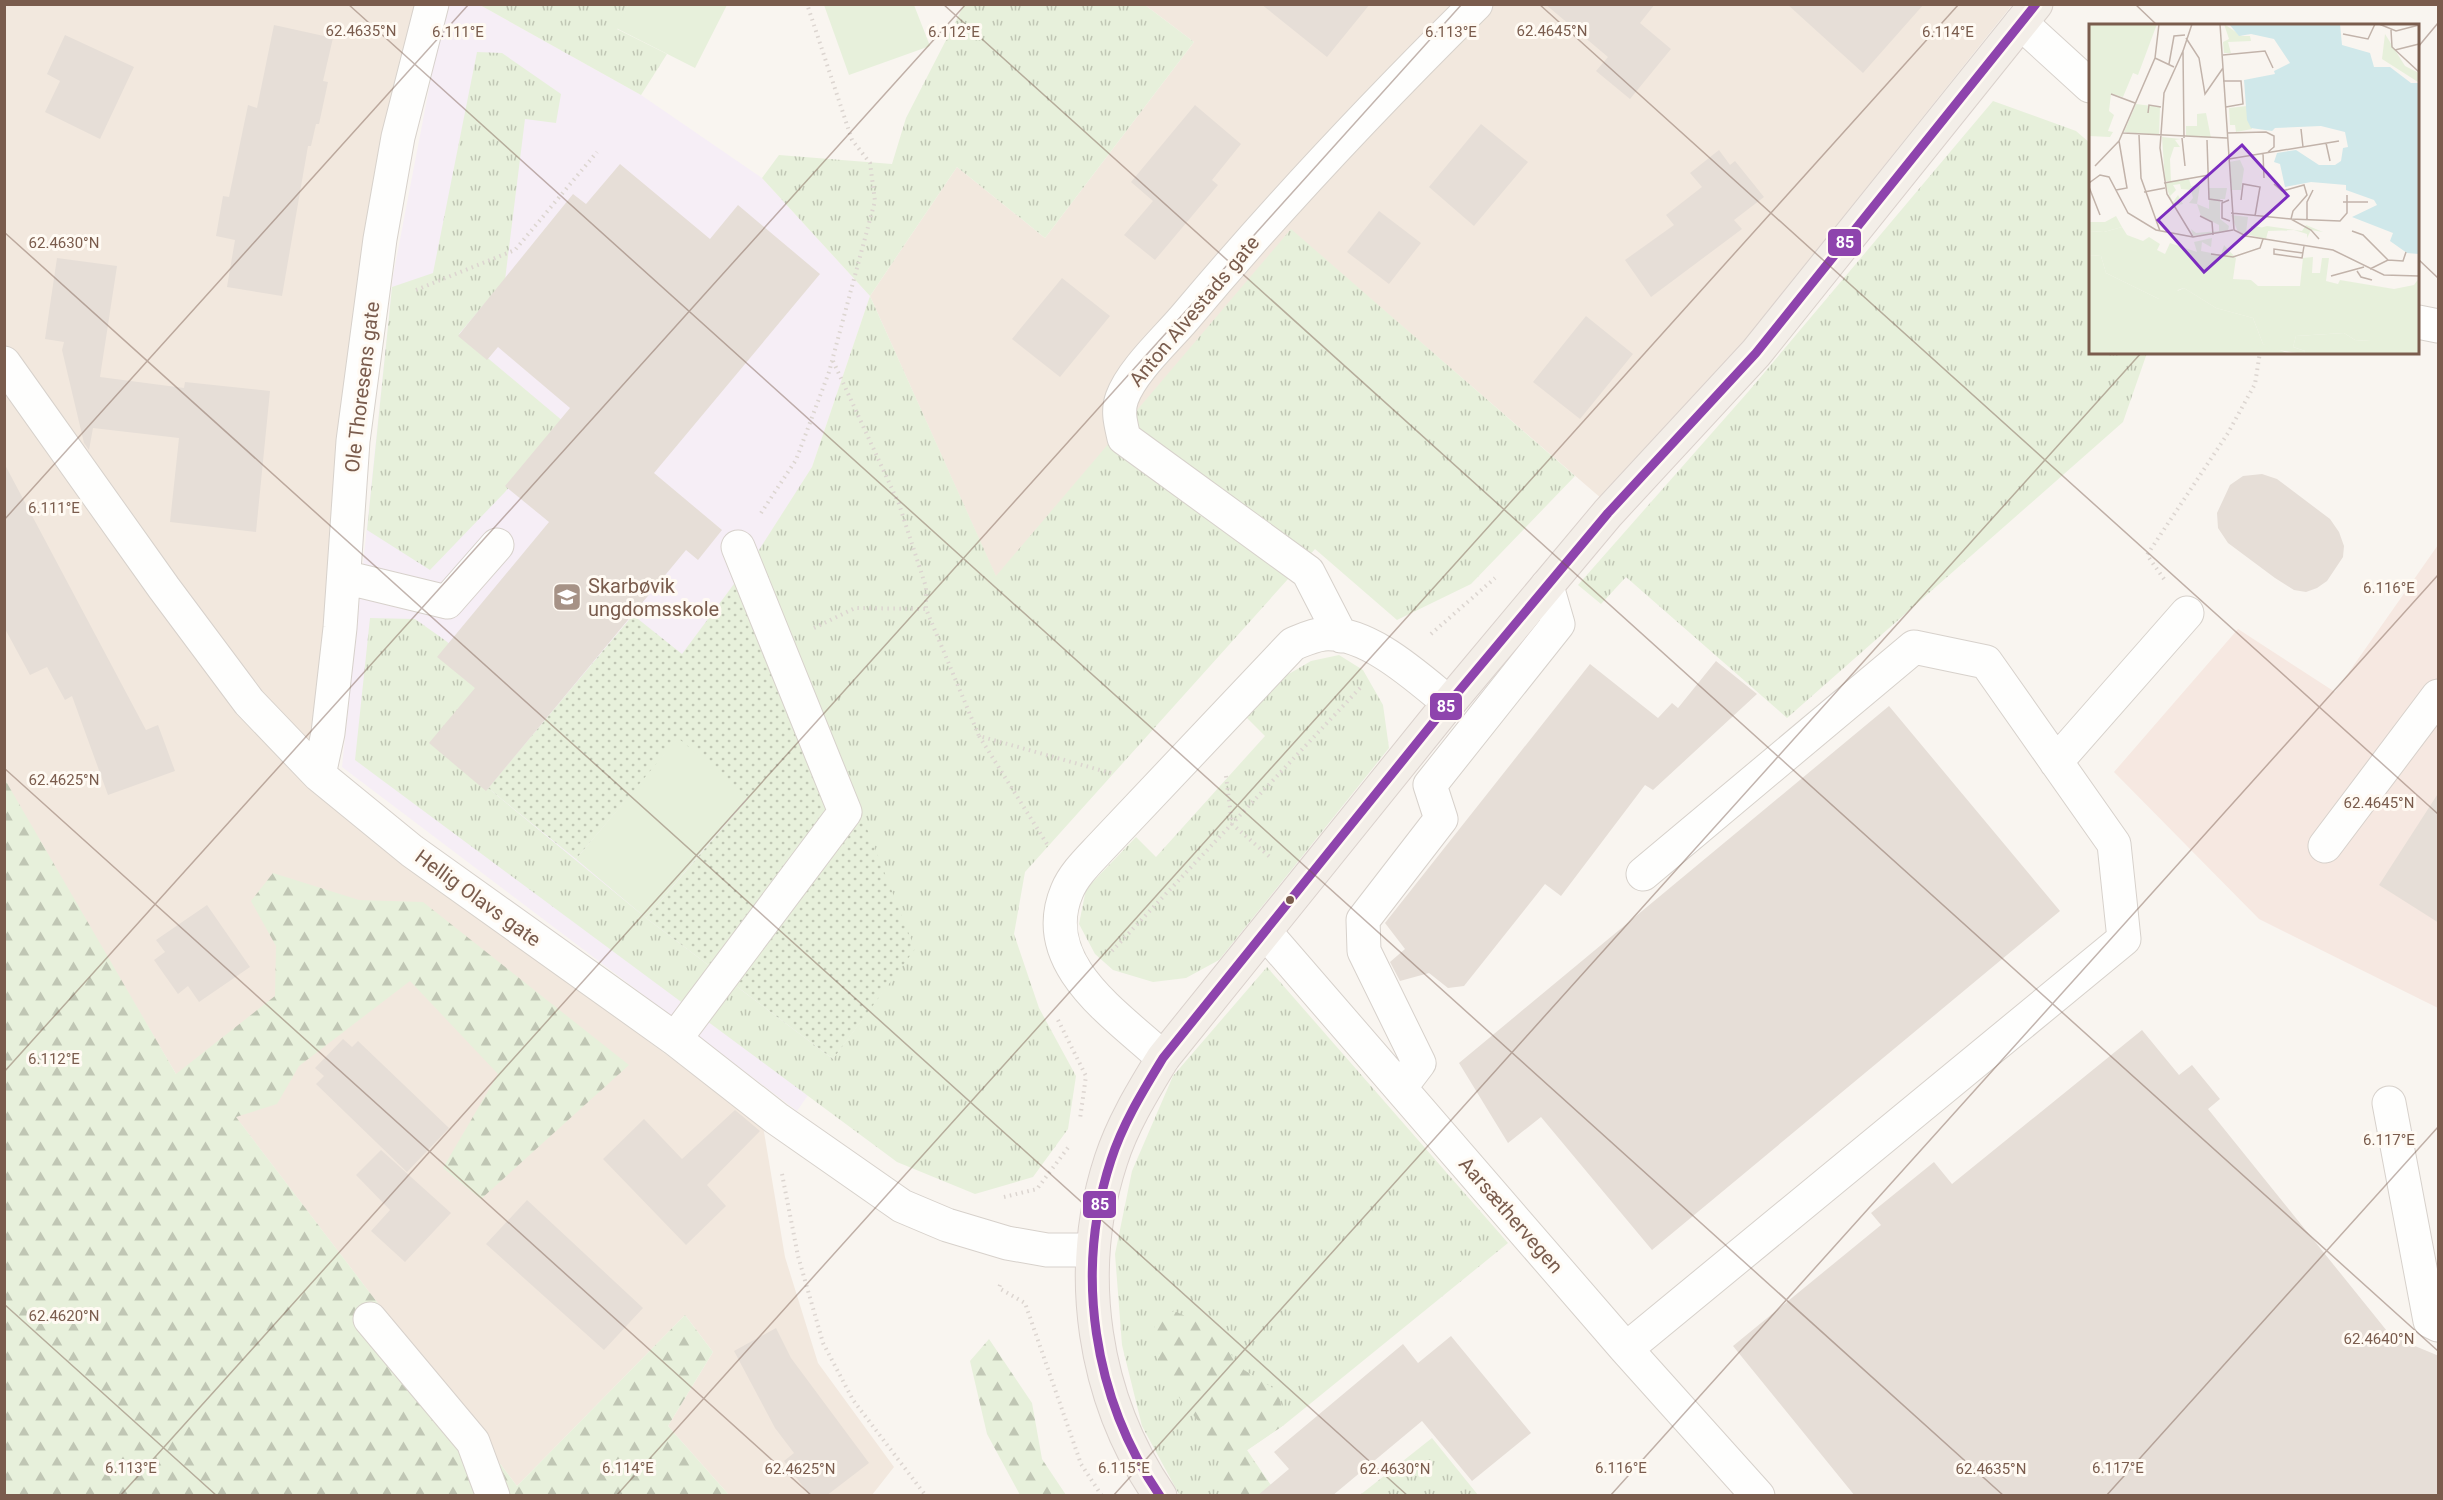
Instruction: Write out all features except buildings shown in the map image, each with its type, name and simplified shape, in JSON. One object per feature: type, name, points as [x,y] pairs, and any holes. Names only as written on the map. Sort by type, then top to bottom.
[{"type":"main road","points":[[1160,1496],[1125,1434],[1105,1382],[1094,1326],[1092,1250],[1111,1160],[1137,1101],[1163,1058],[1449,703],[1608,513],[1756,354],[2028,14]]},
{"type":"street","name":"Ole Thoresens gate","points":[[319,775],[328,733],[344,577],[353,441],[371,309],[398,137],[432,4]]},
{"type":"street","name":"Anton Alvestads gate","points":[[1341,636],[1308,572],[1124,438],[1119,416],[1123,396],[1139,371],[1249,246],[1405,74],[1476,4]]},
{"type":"street","points":[[2028,14],[2089,84]]},
{"type":"street","points":[[2419,322],[2439,326]]},
{"type":"street","name":"Hellig Olavs gate","points":[[4,363],[164,588],[249,702],[319,775],[412,851],[675,1039],[776,1118],[902,1206],[947,1225],[1007,1243],[1047,1250],[1092,1250]]},
{"type":"street","points":[[344,577],[447,602],[497,545]]},
{"type":"street","points":[[675,1039],[845,812],[738,547]]},
{"type":"street","points":[[1400,1088],[1419,1064],[1364,951],[1363,920],[1441,819],[1430,785],[1558,624],[1547,586]]},
{"type":"street","points":[[2056,762],[2187,613]]},
{"type":"street","points":[[1163,1058],[1084,984],[1068,961],[1060,936],[1061,916],[1073,880],[1109,838],[1293,644],[1316,635],[1341,636],[1371,646],[1396,660],[1449,703]]},
{"type":"street","points":[[1626,1349],[2124,939],[2114,844],[1986,662],[1914,647],[1643,874]]},
{"type":"street","points":[[2325,846],[2439,696]]},
{"type":"street","name":"Aarsæthervegen","points":[[1266,933],[1626,1349],[1758,1496]]},
{"type":"street","points":[[2390,1103],[2430,1321],[2439,1325]]},
{"type":"street","points":[[370,1319],[473,1442],[493,1496]]},
{"type":"path","points":[[738,547],[796,460],[833,360],[875,201],[870,163],[852,140],[807,4]]},
{"type":"path","points":[[371,309],[515,250],[597,152]]},
{"type":"path","points":[[2187,613],[2147,555],[2228,433],[2255,384],[2260,354]]},
{"type":"path","points":[[833,360],[899,504],[926,587],[926,609],[979,736],[1052,852]]},
{"type":"path","points":[[1084,984],[1360,688],[1450,619],[1499,575]]},
{"type":"path","points":[[777,645],[855,608],[926,609]]},
{"type":"path","points":[[979,736],[1122,777]]},
{"type":"path","points":[[1226,772],[1232,824],[1303,887]]},
{"type":"path","points":[[1055,1013],[1086,1076],[1079,1125]]},
{"type":"path","points":[[776,1118],[784,1191],[798,1256],[823,1343],[853,1400],[926,1496]]},
{"type":"path","points":[[996,1199],[1037,1189],[1077,1135]]},
{"type":"path","points":[[1007,1243],[999,1288],[1024,1302],[1081,1464],[1102,1496]]},
{"type":"shaded area","points":[[4,5],[422,5],[305,780],[405,861],[763,1126],[785,1257],[818,1363],[894,1467],[872,1495],[729,1495],[668,1426],[713,1352],[685,1315],[517,1486],[235,1116],[176,1074],[4,782]]},
{"type":"shaded area","name":"Skarbøvik ungdomsskole","points":[[450,5],[480,5],[641,95],[762,178],[870,296],[812,467],[757,554],[833,1059],[797,1111],[342,767],[393,276],[438,42]]},
{"type":"shaded area","points":[[1145,5],[2012,5],[1742,344],[1602,499],[1291,230],[996,577],[870,296],[957,167],[1045,238],[1194,42]]},
{"type":"shaded area","points":[[2438,545],[2438,1008],[2259,919],[2114,772],[2238,629],[2335,692]]},
{"type":"green space","points":[[628,4],[727,5],[695,68],[616,28]]},
{"type":"green space","points":[[480,5],[628,5],[617,29],[667,54],[641,95]]},
{"type":"green space","points":[[824,5],[914,5],[930,46],[849,75]]},
{"type":"green space","points":[[964,5],[1145,5],[1194,42],[1045,238],[957,167],[870,296],[762,178],[779,155],[892,164],[906,118]]},
{"type":"green space","points":[[477,52],[502,53],[561,94],[556,123],[525,119],[505,280],[459,334],[564,422],[505,492],[430,570],[367,530],[392,287],[433,273]]},
{"type":"green space","points":[[1993,101],[2076,131],[2089,142],[2089,354],[2147,354],[2123,422],[1787,718],[1626,577],[1601,604],[1578,585],[1748,392]]},
{"type":"green space","points":[[1291,229],[1575,476],[1471,584],[1397,620],[1315,549],[1025,872],[1014,934],[1039,1008],[1076,1076],[1068,1129],[1033,1177],[975,1194],[897,1162],[355,760],[370,618],[415,619],[446,641],[488,677],[488,788],[646,918],[833,1059],[914,949],[757,553],[812,467],[870,296],[996,576]]},
{"type":"green space","points":[[757,553],[915,949],[833,1059],[646,918],[748,798],[678,739],[576,859],[488,788],[633,615],[682,654]]},
{"type":"green space","points":[[1339,655],[1363,670],[1383,705],[1389,748],[1219,960],[1186,978],[1153,982],[1113,970],[1095,954],[1079,924],[1086,889],[1136,837],[1156,857],[1265,736],[1246,717],[1282,678],[1311,661]]},
{"type":"green space","points":[[678,738],[748,797],[646,918],[576,859]]},
{"type":"green space","points":[[4,778],[176,1074],[275,996],[276,946],[251,901],[273,873],[359,900],[423,902],[629,1065],[481,1199],[443,1168],[498,1074],[410,981],[299,1066],[277,1104],[236,1117],[517,1486],[685,1315],[713,1352],[668,1426],[729,1495],[5,1495]]},
{"type":"green space","points":[[1267,967],[1508,1243],[1284,1425],[1247,1450],[1278,1496],[1180,1496],[1142,1426],[1122,1345],[1115,1254],[1132,1171],[1173,1076]]},
{"type":"green space","points":[[1174,1311],[1206,1325],[1244,1370],[1279,1392],[1284,1425],[1246,1451],[1278,1495],[1223,1495],[1220,1462],[1199,1422],[1159,1373],[1154,1324]]},
{"type":"green space","points":[[989,1339],[1032,1403],[1042,1459],[1066,1495],[1020,1495],[987,1434],[970,1361]]},
{"type":"green space","points":[[1432,1438],[1478,1495],[1360,1495]]},
{"type":"transit line","name":"85","points":[[1160,1496],[1137,1458],[1119,1418],[1105,1376],[1097,1334],[1093,1290],[1094,1246],[1100,1203],[1111,1160],[1127,1120],[1148,1083],[1163,1058],[1449,703],[1608,513],[1756,353],[2036,4]]},
{"type":"place","name":"Skarbøvik ungdomsskole","points":[[567,597]]}]
